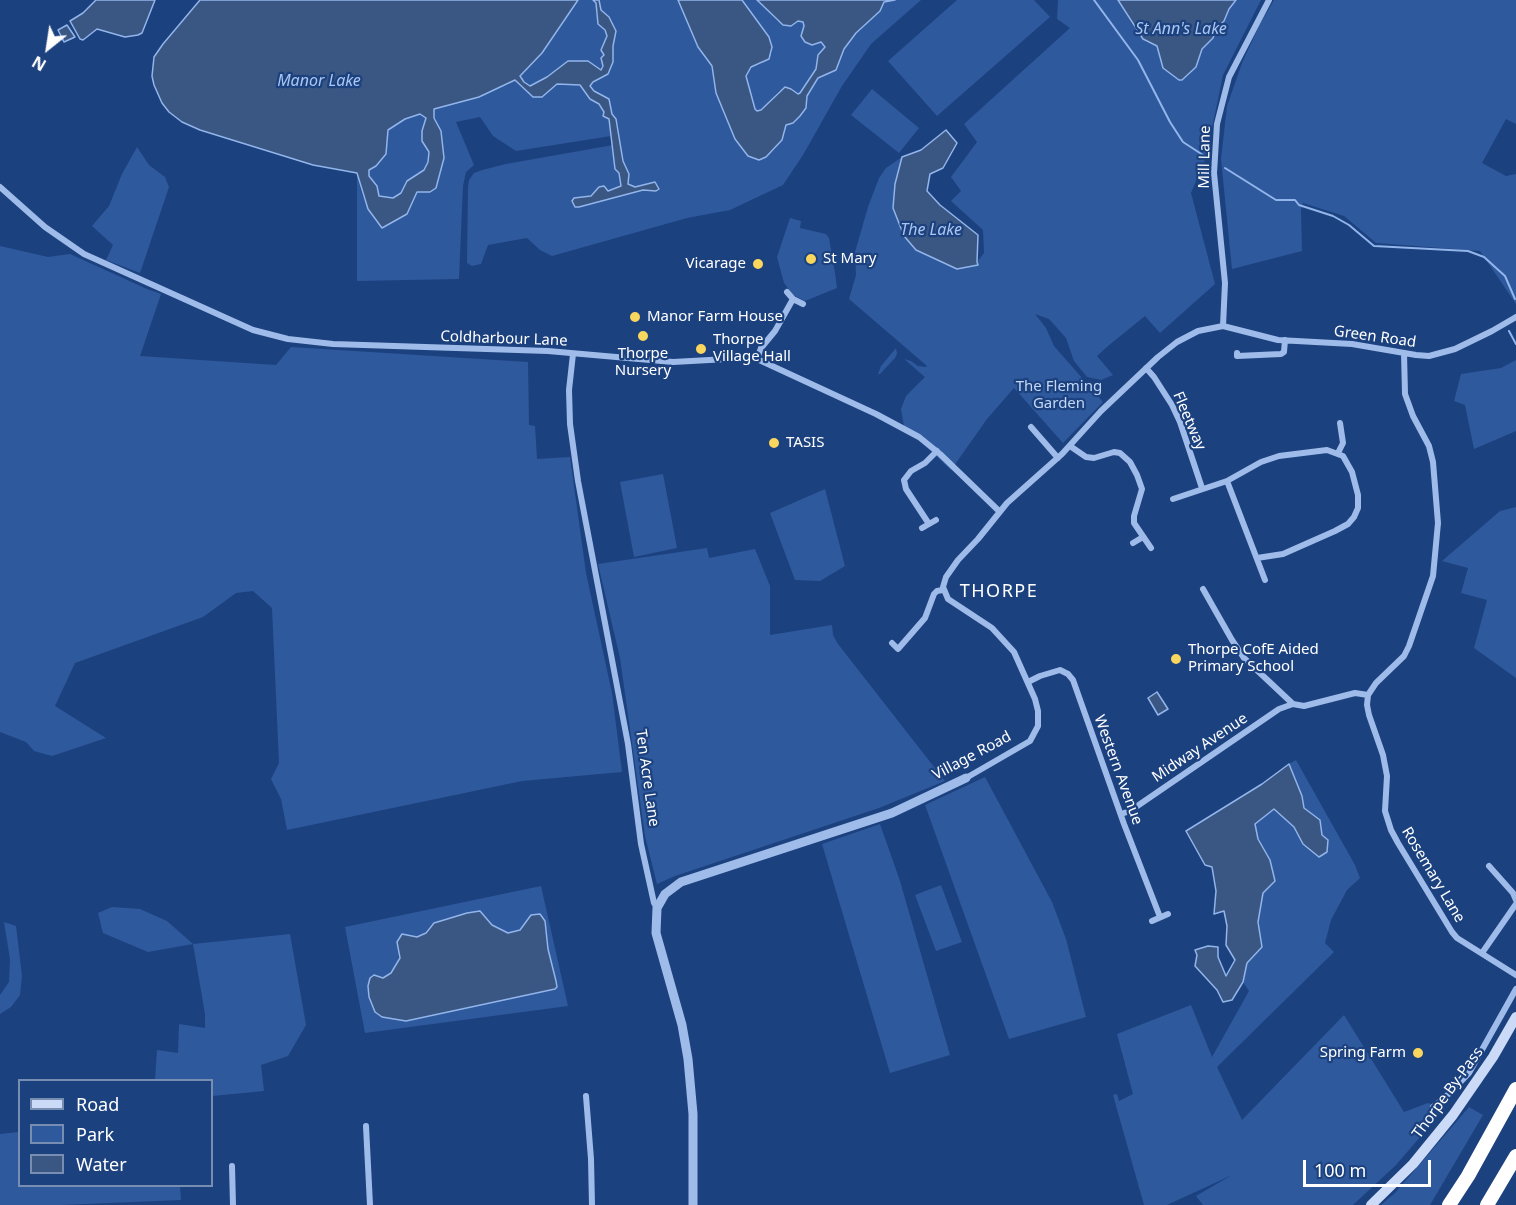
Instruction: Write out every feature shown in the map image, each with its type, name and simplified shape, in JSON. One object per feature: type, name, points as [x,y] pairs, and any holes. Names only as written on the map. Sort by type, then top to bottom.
[{"type":"highway","points":[[1449,1205],[1468,1176],[1516,1089]]},
{"type":"highway","points":[[1487,1205],[1516,1156]]},
{"type":"main road","name":"Thorpe By-Pass","points":[[1371,1205],[1413,1164],[1453,1116],[1493,1057],[1516,1017]]},
{"type":"street","name":"Mill Lane","points":[[1223,326],[1225,283],[1214,173],[1217,124],[1228,77],[1269,0]]},
{"type":"street","name":"Coldharbour Lane","points":[[0,187],[45,227],[84,254],[253,330],[288,339],[333,345],[548,351],[673,362],[757,359],[876,414],[919,437],[937,451],[1000,512]]},
{"type":"street","points":[[787,292],[793,299],[803,304]]},
{"type":"street","points":[[757,359],[760,348],[775,331],[793,299]]},
{"type":"street","name":"Green Road","points":[[1223,326],[1266,338],[1352,344],[1429,356],[1441,354],[1474,341],[1516,317]]},
{"type":"street","points":[[892,643],[898,649],[925,618],[934,594],[944,590],[943,583],[950,569],[1000,512],[1070,446],[1101,411],[1177,342],[1198,331],[1223,326]]},
{"type":"street","points":[[1237,353],[1237,356],[1281,354],[1285,348],[1285,340]]},
{"type":"street","points":[[1203,589],[1245,658],[1293,704],[1304,706],[1355,693],[1368,695],[1376,683],[1407,652],[1433,576],[1438,523],[1433,462],[1429,446],[1413,416],[1405,394],[1404,353]]},
{"type":"street","name":"Ten Acre Lane","points":[[573,354],[569,390],[570,424],[578,481],[628,744],[641,844],[657,908],[656,933],[680,1017],[688,1059],[693,1114],[693,1205]]},
{"type":"street","name":"Fleetway","points":[[1146,368],[1172,405],[1202,488]]},
{"type":"street","points":[[1338,453],[1343,443],[1340,423]]},
{"type":"street","points":[[1031,427],[1058,458]]},
{"type":"street","points":[[1070,446],[1086,457],[1094,458],[1114,452],[1120,453],[1130,462],[1142,489],[1134,523],[1151,548]]},
{"type":"street","points":[[1173,500],[1227,481],[1261,462],[1279,456],[1327,450],[1338,453],[1347,460],[1356,484],[1358,508],[1348,524],[1283,554],[1257,558]]},
{"type":"street","points":[[929,524],[906,489],[904,480],[911,471],[925,463],[937,451]]},
{"type":"street","points":[[1227,481],[1266,580]]},
{"type":"street","points":[[922,528],[936,520]]},
{"type":"street","points":[[1133,543],[1143,537]]},
{"type":"street","name":"Village Road","points":[[657,908],[668,891],[681,882],[892,813],[966,778],[1030,741],[1037,732],[1037,706],[1010,646],[992,628],[951,602],[944,590]]},
{"type":"street","name":"Western Avenue","points":[[1028,682],[1054,670],[1063,670],[1071,675],[1160,917]]},
{"type":"street","name":"Rosemary Lane","points":[[1368,695],[1369,715],[1383,755],[1387,776],[1385,811],[1391,830],[1457,938],[1516,975]]},
{"type":"street","name":"Midway Avenue","points":[[1121,814],[1170,784],[1279,709],[1293,704]]},
{"type":"street","points":[[1482,953],[1516,902],[1513,893],[1489,866]]},
{"type":"street","points":[[1152,921],[1168,914]]},
{"type":"street","points":[[1432,1107],[1451,1092],[1469,1073],[1516,989]]},
{"type":"street","points":[[586,1096],[592,1205]]},
{"type":"street","points":[[366,1126],[370,1205]]},
{"type":"street","points":[[232,1166],[233,1205]]},
{"type":"green space","points":[[578,0],[593,0],[596,3],[596,14],[607,36],[602,50],[604,55],[601,70],[588,61],[558,69],[537,84],[530,86],[520,76],[542,53]]},
{"type":"green space","points":[[599,0],[678,0],[698,47],[712,66],[716,93],[728,120],[762,159],[775,149],[784,136],[786,125],[793,123],[806,108],[807,96],[819,78],[836,70],[844,49],[856,33],[880,11],[884,2],[921,0],[871,44],[842,86],[803,155],[783,185],[730,210],[687,218],[552,256],[540,250],[527,238],[488,245],[481,264],[472,266],[467,263],[468,188],[469,180],[474,173],[506,164],[613,145],[615,169],[619,173],[621,187],[607,191],[599,187],[579,207],[643,190],[656,191],[655,182],[635,187],[628,184],[629,174],[623,161],[616,119],[612,114],[609,99],[594,91],[590,86],[613,62],[616,31],[609,17],[601,10]]},
{"type":"green space","points":[[742,0],[757,0],[777,21],[803,22],[801,37],[805,42],[812,45],[821,42],[825,47],[818,55],[816,69],[800,93],[791,89],[779,91],[761,110],[757,111],[746,76],[751,67],[761,64],[772,53],[772,47],[771,41]]},
{"type":"green space","points":[[957,0],[1034,0],[1050,17],[937,116],[888,61]]},
{"type":"green space","name":"The Fleming Garden","points":[[1058,0],[1118,0],[1133,26],[1146,42],[1157,46],[1163,68],[1182,80],[1189,75],[1198,62],[1202,49],[1224,21],[1232,4],[1236,0],[1261,0],[1223,75],[1206,157],[1191,193],[1215,284],[1160,333],[1145,316],[1108,346],[1097,356],[1113,375],[1101,380],[1087,377],[1074,361],[1066,338],[1049,319],[1035,314],[1046,328],[1054,346],[1103,402],[1063,443],[1014,388],[987,419],[951,470],[904,426],[901,409],[906,396],[925,377],[904,359],[918,366],[927,366],[849,299],[856,275],[855,252],[879,178],[886,168],[902,157],[895,184],[977,262],[984,253],[983,230],[951,201],[961,191],[951,177],[977,142],[964,124],[1070,28],[1057,19]]},
{"type":"green space","points":[[1274,0],[1516,0],[1516,124],[1506,119],[1482,163],[1506,176],[1516,174],[1516,304],[1480,251],[1376,243],[1344,216],[1303,203],[1301,210],[1302,251],[1232,269],[1221,159],[1227,106],[1242,63]]},
{"type":"green space","points":[[515,80],[523,88],[542,97],[557,84],[580,85],[590,99],[604,112],[603,116],[609,119],[611,136],[516,151],[493,136],[480,117],[456,122],[474,165],[466,172],[463,186],[459,279],[357,281],[357,173],[368,209],[382,227],[389,224],[413,202],[416,192],[430,192],[440,169],[444,158],[441,131],[434,117],[434,109],[507,85]]},
{"type":"green space","points":[[872,89],[919,128],[899,153],[851,115]]},
{"type":"green space","points":[[420,114],[426,118],[422,141],[429,152],[424,170],[407,181],[401,193],[393,198],[379,196],[369,176],[369,170],[386,155],[388,130],[405,119]]},
{"type":"green space","points":[[137,147],[149,165],[165,177],[169,187],[140,273],[106,260],[113,245],[92,226],[109,206],[122,174]]},
{"type":"green space","points":[[790,218],[801,221],[800,228],[826,234],[829,238],[837,288],[805,301],[793,295],[784,283],[777,257]]},
{"type":"green space","points":[[0,246],[48,257],[70,254],[161,294],[140,356],[276,365],[291,347],[528,362],[529,425],[535,426],[537,459],[570,457],[586,573],[612,693],[622,772],[522,781],[287,830],[281,799],[271,779],[279,763],[272,608],[253,591],[236,593],[203,617],[75,663],[55,706],[106,738],[52,756],[34,751],[26,742],[0,732]]},
{"type":"green space","points":[[896,348],[895,358],[878,374],[881,366]]},
{"type":"green space","points":[[1516,360],[1516,431],[1474,449],[1465,405],[1454,401],[1461,374],[1501,368]]},
{"type":"green space","points":[[663,474],[677,548],[634,557],[620,482]]},
{"type":"green space","points":[[825,489],[845,566],[820,581],[795,580],[770,513]]},
{"type":"green space","points":[[1516,507],[1516,678],[1474,648],[1487,600],[1461,593],[1468,568],[1442,561],[1500,511]]},
{"type":"green space","points":[[707,548],[709,558],[755,549],[770,586],[770,635],[832,625],[833,635],[838,644],[945,781],[879,808],[657,884],[645,836],[620,658],[598,564]]},
{"type":"green space","points":[[1296,760],[1355,865],[1360,878],[1347,890],[1331,920],[1325,943],[1334,952],[1217,1067],[1242,1120],[1344,1015],[1404,1112],[1428,1103],[1445,1108],[1396,1165],[1353,1205],[1203,1205],[1196,1196],[1232,1175],[1167,1205],[1144,1205],[1113,1095],[1117,1094],[1119,1101],[1133,1094],[1117,1034],[1191,1005],[1212,1057],[1249,991],[1243,982],[1247,963],[1262,947],[1258,922],[1263,893],[1275,881],[1270,860],[1258,839],[1255,824],[1274,809],[1294,827],[1303,844],[1319,857],[1322,835],[1319,820],[1304,808],[1302,796],[1289,764]]},
{"type":"green space","points":[[985,777],[1052,902],[1066,939],[1086,1017],[1009,1039],[925,805]]},
{"type":"green space","points":[[880,824],[900,881],[950,1055],[890,1073],[822,844]]},
{"type":"green space","points":[[941,885],[962,942],[936,951],[915,895]]},
{"type":"green space","points":[[541,886],[568,1006],[365,1033],[345,927]],"holes":[[[482,913],[492,925],[508,933],[520,930],[532,915],[540,914],[545,921],[548,949],[557,986],[555,989],[406,1021],[372,1006],[368,986],[376,976],[383,978],[387,976],[399,962],[397,942],[409,935],[417,937],[423,935],[431,925]]]},
{"type":"green space","points":[[112,907],[140,909],[167,921],[193,944],[148,952],[103,933],[98,913]]},
{"type":"green space","points":[[4,922],[16,926],[22,976],[20,995],[11,1007],[0,1014],[0,995],[9,982],[10,959]]},
{"type":"green space","points":[[290,934],[306,1025],[288,1056],[261,1065],[264,1091],[213,1096],[213,1079],[155,1079],[157,1050],[178,1053],[179,1024],[205,1028],[205,1014],[193,944]]},
{"type":"green space","points":[[1469,1107],[1483,1115],[1430,1205],[1381,1205],[1395,1193]]},
{"type":"green space","points":[[18,1132],[18,1187],[180,1187],[181,1200],[0,1205],[0,1134]]},
{"type":"water","points":[[96,0],[155,0],[142,33],[125,37],[97,29],[83,40],[80,39],[70,21],[83,13]]},
{"type":"water","name":"Manor Lake","points":[[200,0],[578,0],[542,53],[520,76],[530,86],[547,77],[568,61],[588,61],[601,70],[603,66],[601,58],[604,55],[601,50],[607,36],[605,30],[598,24],[596,3],[593,0],[599,0],[601,10],[609,17],[616,31],[613,62],[608,74],[590,86],[594,91],[609,99],[612,114],[616,119],[623,161],[629,174],[628,184],[635,187],[655,182],[659,189],[656,191],[643,190],[575,207],[572,201],[574,198],[591,196],[599,187],[604,186],[608,191],[621,186],[619,173],[615,169],[609,119],[603,116],[604,112],[599,104],[590,99],[580,85],[557,84],[542,97],[533,97],[515,80],[479,97],[434,109],[434,118],[441,131],[444,158],[436,188],[430,192],[417,192],[407,214],[382,228],[368,209],[357,173],[313,165],[200,130],[182,122],[169,112],[162,103],[152,76],[154,57]],"holes":[[[420,114],[426,118],[422,141],[429,152],[424,170],[407,181],[401,193],[393,198],[379,196],[377,186],[369,176],[369,170],[376,166],[386,154],[388,130],[405,119]]]},
{"type":"water","points":[[678,0],[742,0],[769,37],[772,47],[769,59],[751,67],[746,76],[757,111],[761,110],[785,87],[800,93],[816,69],[818,55],[825,47],[821,42],[812,45],[805,42],[801,36],[803,22],[798,21],[791,26],[783,25],[757,0],[895,0],[884,2],[880,11],[856,33],[844,49],[836,70],[818,78],[807,96],[806,108],[793,123],[786,125],[782,140],[766,157],[759,160],[748,156],[735,139],[716,93],[712,66],[698,47]]},
{"type":"water","name":"St Ann's Lake","points":[[1118,0],[1236,0],[1224,21],[1216,29],[1213,38],[1202,49],[1196,67],[1182,80],[1179,80],[1163,68],[1157,46],[1143,39]]},
{"type":"water","points":[[67,25],[75,37],[64,42],[58,30]]},
{"type":"water","name":"The Lake","points":[[946,130],[957,143],[943,168],[930,174],[927,191],[940,205],[978,235],[978,265],[957,269],[916,250],[904,236],[893,208],[895,184],[902,157],[921,150]]},
{"type":"water","points":[[1157,692],[1168,709],[1158,715],[1148,698]]},
{"type":"water","points":[[1289,764],[1302,796],[1304,808],[1320,820],[1322,835],[1328,840],[1327,852],[1319,857],[1303,844],[1294,827],[1274,809],[1255,824],[1258,839],[1270,860],[1275,881],[1263,893],[1258,922],[1262,947],[1247,963],[1243,982],[1232,1000],[1223,1002],[1217,990],[1195,966],[1197,955],[1195,950],[1208,946],[1218,947],[1218,957],[1226,976],[1235,960],[1226,945],[1227,926],[1224,911],[1214,914],[1216,891],[1212,867],[1205,865],[1186,831],[1262,784]]},
{"type":"water","points":[[480,911],[492,925],[508,933],[520,930],[531,915],[540,914],[545,921],[548,949],[557,987],[555,989],[406,1021],[382,1017],[375,1012],[369,997],[370,978],[374,975],[383,978],[391,973],[400,958],[397,942],[402,934],[417,937],[426,933],[434,923]]},
{"type":"waterway","points":[[1094,0],[1138,60],[1183,142],[1206,157]]},
{"type":"waterway","points":[[1225,168],[1276,200],[1295,200],[1299,205],[1333,216],[1349,225],[1374,246],[1468,251],[1484,257],[1505,276],[1515,299]]},
{"type":"waterway","points":[[1509,331],[1516,344]]},
{"type":"place","name":"St Mary","points":[[811,259]]},
{"type":"place","name":"Vicarage","points":[[758,264]]},
{"type":"place","name":"Manor Farm House","points":[[635,317]]},
{"type":"place","name":"Thorpe Nursery","points":[[643,336]]},
{"type":"place","name":"Thorpe Village Hall","points":[[701,349]]},
{"type":"place","name":"TASIS","points":[[774,443]]},
{"type":"place","name":"Thorpe CofE Aided Primary School","points":[[1176,659]]},
{"type":"place","name":"Spring Farm","points":[[1418,1053]]},
{"type":"district","name":"THORPE","points":[[999,592]]}]
